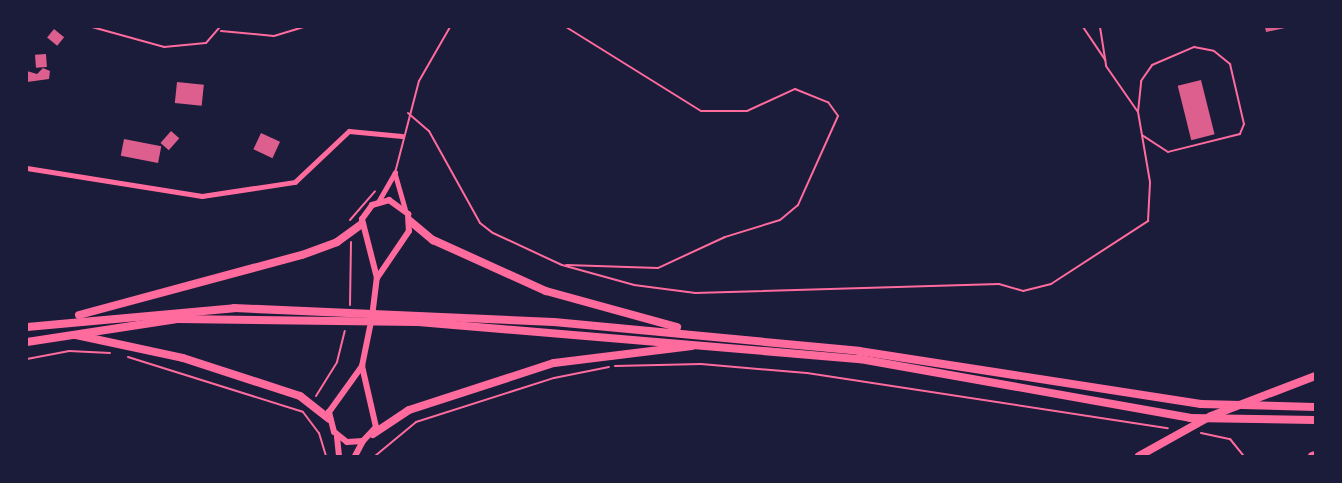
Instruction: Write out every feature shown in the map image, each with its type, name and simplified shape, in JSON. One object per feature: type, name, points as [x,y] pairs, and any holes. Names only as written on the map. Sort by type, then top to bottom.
[{"type":"highway","points":[[410,221],[433,240],[546,291],[701,333]]},
{"type":"highway","points":[[50,323],[302,255],[348,234],[362,224]]},
{"type":"highway","points":[[27,327],[192,309],[701,333],[871,352],[1201,405],[1315,407]]},
{"type":"highway","points":[[27,342],[67,334],[177,319],[325,315]]},
{"type":"highway","points":[[418,318],[720,344],[941,372],[1190,418],[1315,420]]},
{"type":"highway","points":[[67,334],[183,358],[311,401],[329,419]]},
{"type":"highway","points":[[373,434],[409,410],[554,363],[720,344]]},
{"type":"highway","points":[[1139,456],[1172,432],[1268,392],[1315,376]]},
{"type":"street","points":[[27,168],[202,196],[295,182],[349,131],[402,136]]},
{"type":"street","points":[[339,456],[337,437],[329,419],[362,366],[377,278],[362,224],[364,213],[378,202],[395,173]]},
{"type":"street","points":[[377,278],[406,238],[410,221],[395,173]]},
{"type":"street","points":[[378,202],[393,201],[405,209]]},
{"type":"street","points":[[355,456],[363,441],[373,434],[376,412],[362,366]]},
{"type":"street","points":[[337,437],[363,441]]},
{"type":"lane","points":[[92,27],[164,47],[206,43],[221,31],[274,36],[304,27]]},
{"type":"lane","points":[[220,27],[221,31]]},
{"type":"lane","points":[[395,173],[408,112],[418,81],[450,27]]},
{"type":"lane","points":[[562,265],[658,268],[725,237],[780,220],[798,205],[838,116],[828,102],[795,89],[747,111],[701,111],[566,27]]},
{"type":"lane","points":[[1083,27],[1138,112]]},
{"type":"lane","points":[[1100,27],[1105,60]]},
{"type":"lane","points":[[408,112],[429,131],[480,223],[528,253],[562,265],[634,285],[695,293],[999,284],[1023,291],[1051,284],[1148,222],[1150,182],[1138,112],[1141,81],[1170,53],[1194,47],[1214,51],[1230,64],[1244,124],[1240,134],[1168,152],[1143,136]]},
{"type":"path","points":[[348,313],[354,260],[344,227],[357,206],[378,188]]},
{"type":"path","points":[[303,412],[337,362],[347,322]]},
{"type":"path","points":[[27,359],[69,351],[115,354]]},
{"type":"path","points":[[126,357],[303,412],[319,433],[326,456]]},
{"type":"path","points":[[375,456],[416,422],[554,378],[646,364],[807,373],[1172,432]]},
{"type":"path","points":[[1201,433],[1230,439],[1244,456]]},
{"type":"building","points":[[1265,27],[1285,27],[1285,28],[1266,32]]},
{"type":"building","points":[[54,29],[64,37],[57,46],[47,38]]},
{"type":"building","points":[[46,54],[47,67],[36,68],[35,55]]},
{"type":"building","points":[[43,68],[50,71],[49,79],[27,82],[27,71],[37,74]]},
{"type":"building","points":[[1201,80],[1215,134],[1191,140],[1178,86]]},
{"type":"building","points":[[177,82],[204,85],[202,106],[175,103]]},
{"type":"building","points":[[171,131],[179,138],[169,150],[161,143]]},
{"type":"building","points":[[261,133],[280,142],[272,158],[253,149]]},
{"type":"building","points":[[124,139],[161,146],[158,163],[121,156]]}]
